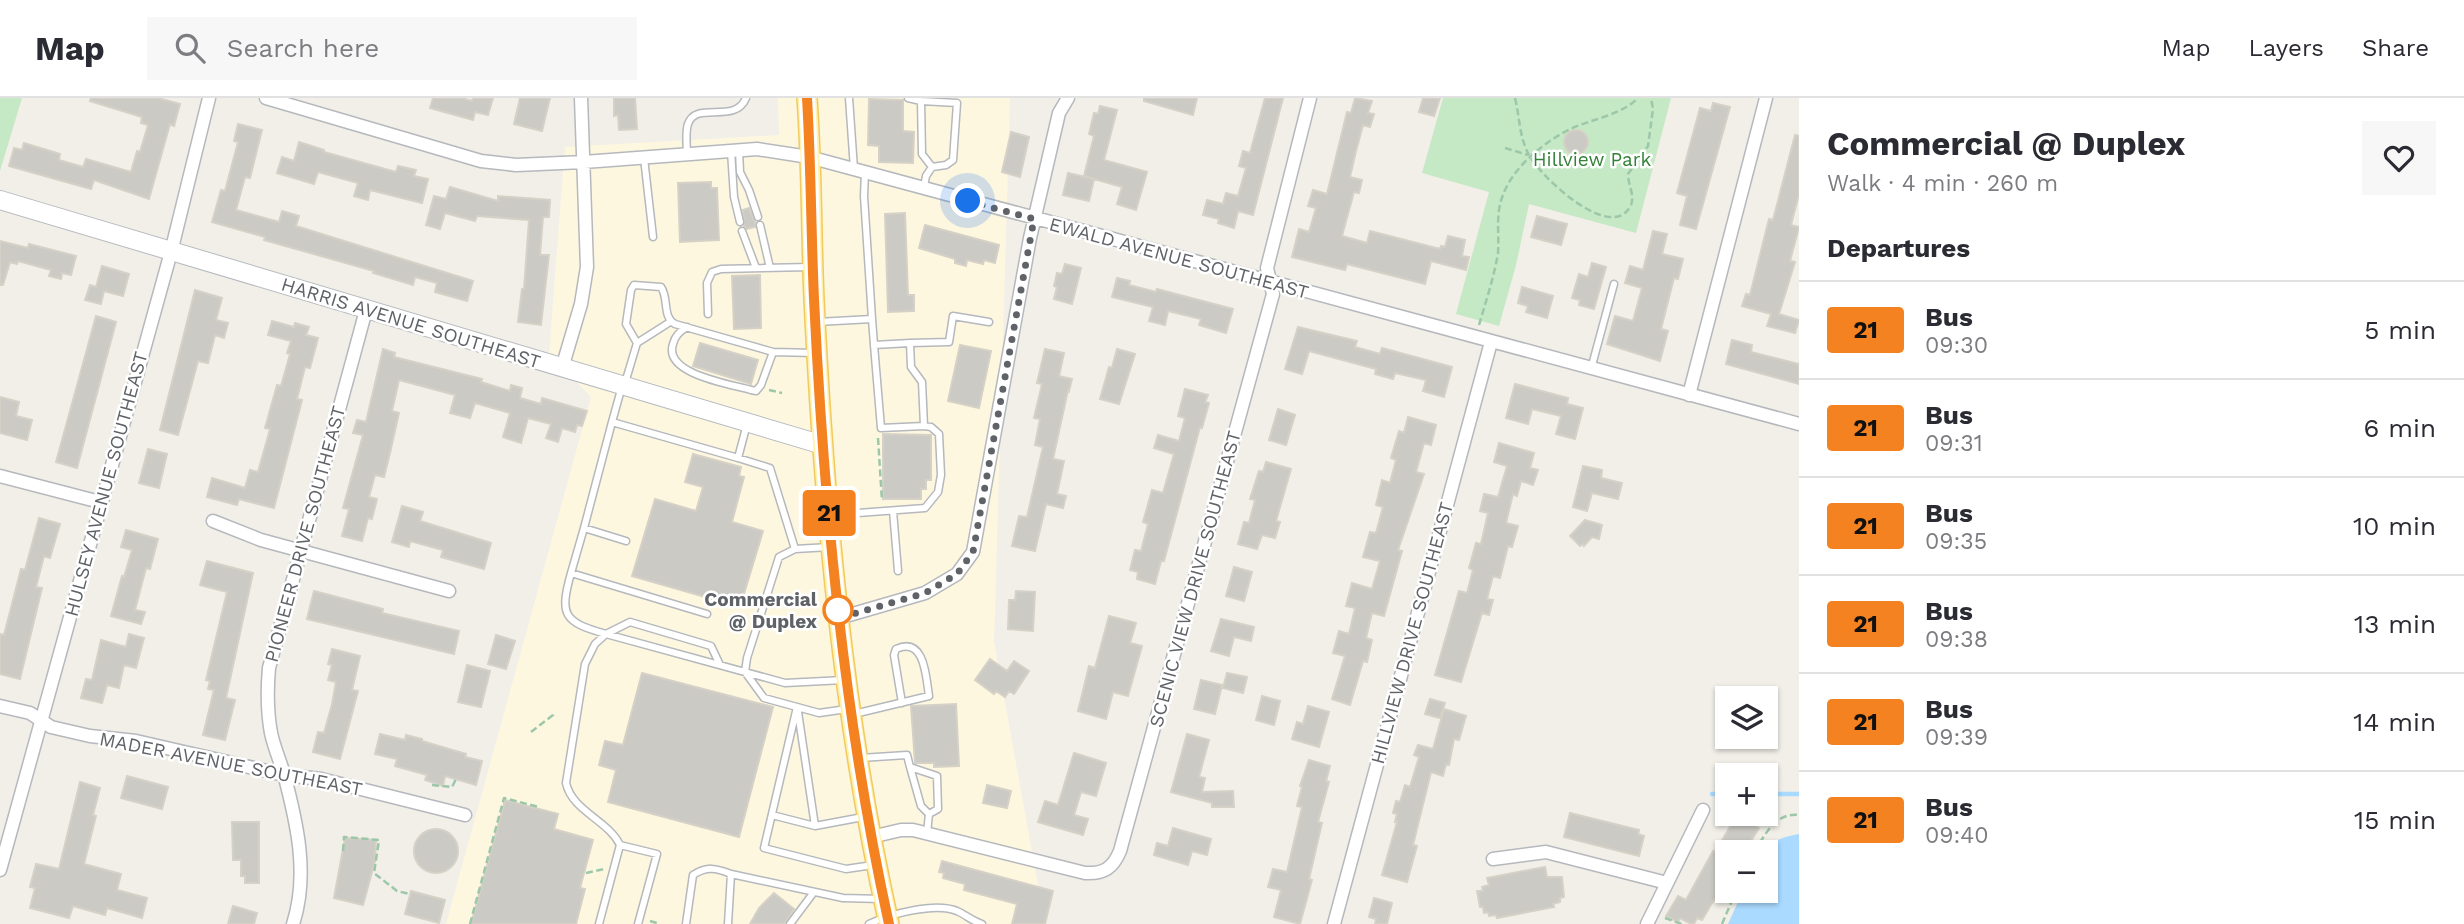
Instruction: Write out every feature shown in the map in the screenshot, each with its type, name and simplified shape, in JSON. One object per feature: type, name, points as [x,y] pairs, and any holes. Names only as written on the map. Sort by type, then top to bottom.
[{"type":"main road","points":[[807,98],[817,353],[829,516],[846,680],[877,865],[882,916]]},
{"type":"street","name":"HULSEY AVENUE SOUTHEAST","points":[[0,870],[171,251],[209,98]]},
{"type":"street","name":"EWALD AVENUE SOUTHEAST","points":[[266,98],[481,161],[516,165],[771,149],[809,157],[1799,424]]},
{"type":"street","points":[[562,368],[581,304],[587,267],[581,98]]},
{"type":"street","points":[[839,618],[925,593],[957,574],[973,552],[1034,219],[1059,113],[1068,98]]},
{"type":"street","name":"SCENIC VIEW DRIVE SOUTHEAST","points":[[927,833],[1085,873],[1098,873],[1115,864],[1273,294],[1267,268],[1310,98]]},
{"type":"street","points":[[1689,395],[1766,98]]},
{"type":"street","name":"HARRIS AVENUE SOUTHEAST","points":[[0,200],[823,445]]},
{"type":"street","name":"PIONEER DRIVE SOUTHEAST","points":[[293,924],[299,906],[302,881],[300,857],[284,775],[272,735],[267,687],[269,668],[366,310]]},
{"type":"street","name":"HILLVIEW DRIVE SOUTHEAST","points":[[1334,924],[1491,342]]},
{"type":"street","points":[[0,476],[100,502]]},
{"type":"street","points":[[213,521],[261,540],[449,591]]},
{"type":"street","name":"MADER AVENUE SOUTHEAST","points":[[0,706],[30,713],[51,727],[78,734],[136,741],[284,775],[321,779],[466,816]]},
{"type":"street","points":[[1649,919],[1703,810]]},
{"type":"street","points":[[871,837],[901,830],[927,833]]},
{"type":"street","points":[[1493,859],[1546,852],[1667,883]]},
{"type":"lane","points":[[687,154],[687,127],[690,120],[702,113],[735,111],[744,104],[746,98]]},
{"type":"lane","points":[[829,516],[925,508],[938,492],[941,475],[939,433],[932,427],[881,428],[864,196],[849,98]]},
{"type":"lane","points":[[908,98],[921,102],[957,103],[952,162],[932,167],[926,176],[924,188]]},
{"type":"lane","points":[[921,102],[922,154],[932,167]]},
{"type":"lane","points":[[735,150],[740,172],[750,190],[758,217]]},
{"type":"lane","points":[[735,150],[734,197],[740,222]]},
{"type":"lane","points":[[644,158],[653,237]]},
{"type":"lane","points":[[760,225],[770,268]]},
{"type":"lane","points":[[742,231],[756,268]]},
{"type":"lane","points":[[708,314],[707,283],[712,272],[721,269],[813,267]]},
{"type":"lane","points":[[1591,369],[1614,284]]},
{"type":"lane","points":[[637,343],[626,324],[632,287],[661,287],[664,290],[670,322]]},
{"type":"lane","points":[[874,345],[950,342],[953,316],[989,322]]},
{"type":"lane","points":[[816,322],[872,320]]},
{"type":"lane","points":[[817,353],[773,352],[670,322],[637,343],[612,422],[564,603],[572,621],[584,627],[785,683],[846,680]]},
{"type":"lane","points":[[687,327],[678,334],[673,343],[672,355],[675,363],[687,371],[751,390],[756,391],[761,385],[773,352]]},
{"type":"lane","points":[[910,343],[911,367],[922,383],[924,426]]},
{"type":"lane","points":[[612,422],[770,468],[795,549]]},
{"type":"lane","points":[[737,458],[747,422]]},
{"type":"lane","points":[[893,511],[898,571]]},
{"type":"lane","points":[[584,528],[626,541]]},
{"type":"lane","points":[[832,547],[795,549],[779,557],[745,672],[764,698],[819,713],[851,712],[902,703],[929,696],[921,653],[916,648],[902,646],[896,649],[894,655],[902,703]]},
{"type":"lane","points":[[570,573],[707,614]]},
{"type":"lane","points":[[599,924],[620,845],[615,834],[570,795],[566,783],[585,664],[595,645],[606,634],[630,622],[711,646],[720,665]]},
{"type":"lane","points":[[797,707],[764,848],[846,869],[877,865]]},
{"type":"lane","points":[[797,707],[815,826]]},
{"type":"lane","points":[[859,758],[907,755],[921,806],[929,814]]},
{"type":"lane","points":[[910,767],[937,776],[938,809],[929,814]]},
{"type":"lane","points":[[927,833],[929,814]]},
{"type":"lane","points":[[772,815],[815,826],[868,816]]},
{"type":"lane","points":[[620,845],[657,854],[638,924]]},
{"type":"lane","points":[[686,924],[693,875],[704,868],[716,868],[731,874],[843,898],[882,916],[944,908],[959,912],[969,920],[982,924]]},
{"type":"lane","points":[[728,924],[731,874]]},
{"type":"lane","points":[[790,924],[814,892]]},
{"type":"path","points":[[1515,98],[1521,135],[1529,157],[1562,193],[1576,204],[1602,215],[1615,216],[1625,212],[1632,201],[1628,174],[1648,146],[1653,109],[1651,98]]},
{"type":"path","points":[[1476,338],[1497,258],[1500,204],[1512,178],[1529,157],[1554,138],[1569,129],[1616,112],[1638,98]]},
{"type":"path","points":[[1505,148],[1529,157]]},
{"type":"path","points":[[881,428],[878,435],[883,512]]},
{"type":"path","points":[[531,732],[553,715],[551,712]]},
{"type":"path","points":[[432,785],[447,788],[454,785],[456,779]]},
{"type":"path","points":[[470,924],[504,798],[539,807]]},
{"type":"path","points":[[1761,840],[1780,818],[1790,814],[1799,815]]},
{"type":"path","points":[[342,851],[344,837],[379,840],[374,873],[397,891],[410,894]]},
{"type":"path","points":[[586,873],[614,867]]},
{"type":"path","points":[[1722,924],[1731,903]]},
{"type":"path","points":[[1649,919],[1682,924]]},
{"type":"shaded area","points":[[778,98],[1010,98],[994,642],[1045,924],[446,924],[591,397],[549,353],[565,147],[779,135]]},
{"type":"green space","points":[[0,98],[22,98],[0,171]]},
{"type":"green space","name":"Hillview Park","points":[[1443,98],[1671,98],[1636,233],[1529,204],[1499,326],[1456,314],[1489,192],[1422,173]]},
{"type":"water","points":[[1799,834],[1799,924],[1728,924],[1738,903],[1778,903],[1777,840]]},
{"type":"building","points":[[91,98],[158,98],[180,104],[174,126],[170,124],[149,199],[94,180],[91,189],[9,166],[14,148],[22,150],[24,143],[60,154],[59,160],[83,167],[86,159],[131,172],[148,125],[141,123],[142,117],[90,101]]},
{"type":"building","points":[[433,98],[462,98],[472,101],[473,98],[493,98],[488,115],[475,112],[473,120],[430,108]]},
{"type":"building","points":[[520,98],[550,98],[542,131],[514,124]]},
{"type":"building","points":[[614,98],[635,98],[637,129],[619,130],[618,115],[614,116]]},
{"type":"building","points":[[1144,98],[1197,98],[1193,115],[1144,101]]},
{"type":"building","points":[[1265,98],[1283,98],[1253,215],[1238,211],[1234,228],[1218,223],[1219,219],[1203,215],[1207,200],[1223,204],[1226,193],[1238,196],[1246,168],[1239,166],[1243,151],[1250,153]]},
{"type":"building","points":[[1355,98],[1372,101],[1368,113],[1374,114],[1370,127],[1363,125],[1356,151],[1350,177],[1362,180],[1359,193],[1354,192],[1342,236],[1367,243],[1370,231],[1440,249],[1441,246],[1445,247],[1448,236],[1465,240],[1462,256],[1469,257],[1466,270],[1431,261],[1425,284],[1347,264],[1345,270],[1292,257],[1299,229],[1309,232],[1316,208],[1308,206],[1313,190],[1327,194],[1347,112],[1351,113]]},
{"type":"building","points":[[1423,98],[1440,98],[1434,116],[1419,112]]},
{"type":"building","points":[[869,99],[903,100],[903,131],[914,132],[913,163],[879,162],[879,146],[868,145]]},
{"type":"building","points":[[1713,103],[1730,107],[1696,229],[1680,225],[1687,196],[1677,193],[1700,108],[1711,111]]},
{"type":"building","points":[[1100,106],[1117,110],[1104,160],[1147,172],[1136,210],[1117,204],[1122,187],[1084,176],[1094,136],[1089,134],[1094,113],[1098,114]]},
{"type":"building","points":[[238,124],[262,130],[250,178],[245,177],[236,210],[279,222],[282,211],[299,216],[296,226],[473,281],[467,301],[435,292],[437,283],[415,277],[413,285],[212,222],[221,190],[225,191],[238,142],[234,141]]},
{"type":"building","points":[[1576,130],[1587,137],[1588,142],[1581,153],[1576,154],[1565,147],[1564,142],[1571,131]]},
{"type":"building","points":[[1011,132],[1029,137],[1020,177],[1002,172]]},
{"type":"building","points":[[1795,135],[1799,136],[1799,194],[1791,225],[1799,227],[1790,261],[1795,262],[1779,314],[1799,320],[1795,333],[1767,326],[1771,314],[1742,306],[1746,294],[1750,295],[1769,219],[1773,220]]},
{"type":"building","points":[[299,142],[324,152],[396,172],[398,166],[416,170],[414,176],[428,179],[422,203],[370,190],[368,200],[354,196],[358,183],[318,172],[314,184],[277,173],[282,157],[294,161]]},
{"type":"building","points":[[1068,173],[1094,179],[1089,201],[1063,195]]},
{"type":"building","points":[[711,182],[711,188],[717,188],[719,240],[680,242],[678,183]]},
{"type":"building","points":[[450,187],[498,201],[498,196],[550,200],[549,217],[543,217],[540,255],[549,255],[541,325],[518,322],[524,289],[529,220],[477,216],[475,221],[445,213],[440,229],[426,225],[434,196],[446,199]]},
{"type":"building","points":[[749,208],[755,227],[747,229],[744,226],[743,210]]},
{"type":"building","points":[[905,213],[908,295],[914,295],[914,311],[888,312],[885,214]]},
{"type":"building","points":[[1537,216],[1567,224],[1561,245],[1531,237]]},
{"type":"building","points":[[925,225],[999,245],[995,263],[984,260],[983,264],[967,260],[966,266],[955,263],[955,259],[919,248]]},
{"type":"building","points":[[1653,231],[1667,234],[1662,254],[1683,259],[1678,279],[1674,278],[1661,329],[1668,331],[1660,361],[1607,344],[1615,316],[1633,321],[1642,288],[1625,283],[1630,266],[1643,270]]},
{"type":"building","points":[[0,241],[28,248],[29,244],[76,256],[71,275],[62,273],[61,279],[49,276],[51,270],[18,261],[17,264],[10,262],[3,285],[0,285]]},
{"type":"building","points":[[1592,263],[1606,267],[1594,309],[1579,305],[1580,300],[1572,298],[1579,274],[1588,277]]},
{"type":"building","points":[[1065,264],[1081,268],[1072,304],[1054,299],[1057,273],[1062,274]]},
{"type":"building","points":[[102,266],[129,274],[123,296],[104,291],[101,304],[85,300],[90,285],[96,287]]},
{"type":"building","points":[[760,275],[761,328],[734,329],[732,276]]},
{"type":"building","points":[[1117,278],[1130,281],[1129,285],[1156,292],[1157,289],[1233,309],[1226,333],[1199,325],[1201,319],[1168,311],[1165,325],[1149,321],[1153,307],[1112,297]]},
{"type":"building","points":[[1522,287],[1553,296],[1547,318],[1526,312],[1528,306],[1518,303]]},
{"type":"building","points":[[195,290],[222,298],[216,320],[228,323],[224,338],[215,335],[208,363],[198,361],[178,435],[160,430]]},
{"type":"building","points":[[96,316],[116,322],[77,468],[56,462]]},
{"type":"building","points":[[272,321],[294,327],[295,323],[309,327],[306,335],[318,338],[310,368],[305,367],[297,399],[302,400],[274,508],[239,499],[237,505],[207,497],[212,478],[245,488],[250,470],[258,472],[270,429],[265,428],[277,385],[281,386],[290,354],[287,353],[291,341],[268,335]]},
{"type":"building","points":[[1298,327],[1357,341],[1355,347],[1380,354],[1382,348],[1452,367],[1444,397],[1423,391],[1426,380],[1395,373],[1393,379],[1375,374],[1376,369],[1309,351],[1302,374],[1285,369]]},
{"type":"building","points":[[1732,340],[1752,345],[1751,352],[1799,364],[1799,384],[1726,364]]},
{"type":"building","points":[[700,343],[758,360],[751,384],[693,366]]},
{"type":"building","points":[[960,345],[991,351],[979,408],[948,401]]},
{"type":"building","points":[[383,349],[395,353],[394,357],[482,379],[481,382],[510,391],[511,385],[522,388],[520,398],[541,404],[542,398],[587,411],[582,426],[577,425],[575,432],[562,428],[558,442],[546,438],[551,424],[528,418],[521,443],[503,437],[510,413],[475,403],[470,418],[450,413],[455,395],[399,380],[392,411],[399,413],[384,477],[375,475],[369,497],[377,499],[372,519],[368,518],[362,541],[342,536],[349,509],[343,508],[363,435],[353,433],[357,420],[366,422]]},
{"type":"building","points":[[1045,349],[1064,353],[1059,376],[1072,379],[1053,459],[1064,461],[1057,494],[1066,496],[1063,508],[1046,504],[1035,551],[1012,546],[1019,516],[1027,517],[1043,447],[1035,445],[1040,419],[1034,418],[1042,384],[1037,383]]},
{"type":"building","points":[[1117,349],[1135,354],[1119,404],[1100,399]]},
{"type":"building","points":[[1515,384],[1568,398],[1567,404],[1583,408],[1575,439],[1556,434],[1561,416],[1532,409],[1528,424],[1506,418]]},
{"type":"building","points":[[1185,389],[1208,395],[1205,402],[1209,403],[1155,584],[1137,579],[1138,572],[1130,570],[1135,550],[1141,551],[1148,524],[1143,522],[1152,490],[1163,493],[1174,454],[1154,448],[1158,435],[1179,441],[1185,418],[1178,416]]},
{"type":"building","points":[[0,397],[19,402],[16,416],[32,420],[27,440],[0,433]]},
{"type":"building","points":[[1278,409],[1295,415],[1286,445],[1269,440]]},
{"type":"building","points":[[1408,417],[1436,425],[1431,445],[1424,443],[1416,472],[1424,474],[1398,550],[1402,551],[1384,616],[1372,613],[1366,638],[1372,640],[1367,662],[1363,661],[1350,705],[1332,699],[1345,656],[1333,653],[1339,631],[1349,634],[1355,608],[1346,606],[1352,583],[1372,589],[1380,561],[1363,557],[1370,532],[1376,533],[1383,507],[1376,505],[1382,480],[1390,483],[1396,460],[1391,458],[1399,431],[1404,433]]},
{"type":"building","points":[[883,434],[931,435],[931,480],[926,480],[926,489],[921,489],[921,499],[883,499]]},
{"type":"building","points":[[1499,443],[1534,453],[1530,468],[1538,470],[1533,485],[1521,481],[1517,496],[1513,494],[1506,523],[1518,526],[1512,547],[1508,546],[1500,578],[1493,576],[1487,599],[1493,600],[1489,615],[1482,613],[1461,682],[1435,675],[1459,591],[1467,593],[1473,570],[1469,568],[1476,543],[1481,544],[1488,513],[1480,511],[1484,494],[1498,497],[1507,466],[1494,462]]},
{"type":"building","points":[[148,449],[167,454],[159,488],[139,483]]},
{"type":"building","points":[[693,454],[741,467],[739,476],[744,477],[732,522],[763,531],[740,607],[632,576],[655,499],[696,511],[703,487],[685,482]]},
{"type":"building","points":[[1266,462],[1291,469],[1276,521],[1280,522],[1275,538],[1262,535],[1257,549],[1238,544],[1244,522],[1249,523],[1255,500],[1250,499],[1259,471],[1263,472]]},
{"type":"building","points":[[1583,466],[1602,470],[1601,478],[1622,483],[1618,499],[1592,493],[1587,511],[1573,507]]},
{"type":"building","points":[[402,506],[423,512],[420,521],[491,543],[484,569],[441,557],[443,550],[410,541],[409,547],[392,542]]},
{"type":"building","points":[[39,518],[60,524],[50,558],[44,556],[36,587],[42,588],[20,679],[0,674],[0,634],[4,635],[21,569],[25,570]]},
{"type":"building","points":[[1585,520],[1602,525],[1599,539],[1592,537],[1584,546],[1580,546],[1570,536]]},
{"type":"building","points":[[126,530],[158,539],[150,569],[146,568],[135,610],[145,612],[141,624],[111,616],[132,550],[121,547]]},
{"type":"building","points":[[207,561],[253,573],[226,698],[235,700],[225,740],[203,735],[214,690],[208,689],[210,681],[206,680],[227,592],[200,585]]},
{"type":"building","points":[[1234,567],[1252,572],[1244,601],[1226,596]]},
{"type":"building","points":[[314,591],[383,609],[382,613],[459,631],[454,654],[307,619]]},
{"type":"building","points":[[1016,591],[1035,592],[1033,631],[1008,629],[1009,600],[1015,600]]},
{"type":"building","points":[[1109,616],[1136,623],[1130,643],[1142,646],[1128,696],[1113,692],[1106,719],[1078,711],[1089,666],[1095,668]]},
{"type":"building","points":[[1221,619],[1254,627],[1251,641],[1234,637],[1229,656],[1211,651]]},
{"type":"building","points":[[129,634],[144,638],[136,668],[124,665],[119,688],[107,685],[102,703],[81,698],[86,679],[92,680],[101,640],[126,647]]},
{"type":"building","points":[[496,635],[515,641],[506,669],[488,664]]},
{"type":"building","points":[[332,649],[360,656],[352,690],[358,691],[340,759],[313,752],[318,732],[324,733],[332,704],[336,682],[328,680],[332,665],[328,664]]},
{"type":"building","points":[[990,659],[1007,671],[1014,661],[1029,671],[1014,694],[1009,691],[1005,697],[996,691],[994,694],[975,680]]},
{"type":"building","points":[[467,665],[490,671],[481,707],[458,702]]},
{"type":"building","points":[[642,673],[773,707],[739,837],[608,802],[616,770],[599,765],[605,741],[623,745]]},
{"type":"building","points":[[1227,673],[1247,677],[1243,693],[1223,688]]},
{"type":"building","points":[[1201,680],[1222,685],[1215,714],[1194,709]]},
{"type":"building","points":[[1262,696],[1280,701],[1274,725],[1256,720]]},
{"type":"building","points":[[1430,699],[1445,703],[1440,718],[1425,714]]},
{"type":"building","points":[[956,704],[959,766],[934,767],[934,763],[915,763],[911,706]]},
{"type":"building","points":[[1308,706],[1329,712],[1319,747],[1292,739],[1297,722],[1303,724]]},
{"type":"building","points":[[1444,709],[1466,716],[1459,740],[1454,739],[1449,765],[1446,764],[1443,776],[1431,772],[1407,882],[1382,875],[1397,822],[1397,814],[1393,813],[1396,801],[1400,802],[1405,785],[1410,787],[1419,757],[1414,755],[1418,745],[1433,749]]},
{"type":"building","points":[[380,734],[405,740],[406,735],[422,739],[482,761],[476,785],[445,776],[443,786],[425,780],[427,775],[395,766],[397,759],[375,754]]},
{"type":"building","points":[[1187,734],[1209,740],[1199,777],[1205,778],[1202,792],[1233,791],[1234,807],[1212,807],[1212,803],[1171,792]]},
{"type":"building","points":[[1074,753],[1106,763],[1096,796],[1081,792],[1074,815],[1088,819],[1083,835],[1038,822],[1045,801],[1058,805]]},
{"type":"building","points":[[1309,760],[1330,766],[1326,781],[1329,782],[1318,822],[1322,823],[1309,879],[1312,880],[1300,924],[1274,917],[1281,890],[1268,887],[1273,869],[1287,872],[1302,807],[1297,806],[1302,787],[1300,786]]},
{"type":"building","points":[[127,776],[168,787],[162,809],[121,798]]},
{"type":"building","points":[[80,782],[100,788],[84,864],[121,874],[117,890],[147,898],[142,918],[107,908],[105,915],[73,906],[69,918],[30,908],[35,888],[30,887],[36,864],[59,869]]},
{"type":"building","points":[[987,785],[1011,791],[1007,808],[983,803]]},
{"type":"building","points":[[505,800],[558,814],[554,829],[593,840],[580,888],[585,889],[576,924],[471,924]]},
{"type":"building","points":[[1570,813],[1639,830],[1638,834],[1644,836],[1639,856],[1564,837]]},
{"type":"building","points":[[232,822],[259,822],[259,883],[245,883],[245,876],[241,876],[241,860],[233,860]]},
{"type":"building","points":[[1730,826],[1759,828],[1752,840],[1722,840]]},
{"type":"building","points":[[1173,828],[1211,839],[1207,855],[1192,851],[1188,865],[1154,855],[1157,843],[1168,846]]},
{"type":"building","points":[[436,829],[451,836],[458,851],[451,866],[436,873],[421,866],[414,851],[421,836]]},
{"type":"building","points":[[345,838],[376,840],[375,861],[363,905],[334,898]]},
{"type":"building","points":[[1713,851],[1715,898],[1702,920],[1697,918],[1694,924],[1691,924],[1680,918],[1678,922],[1666,916],[1678,896],[1686,900]]},
{"type":"building","points":[[942,861],[1053,891],[1045,924],[1012,924],[1017,904],[964,890],[965,884],[943,878],[944,873],[939,872]]},
{"type":"building","points":[[1545,867],[1547,877],[1562,877],[1564,897],[1553,904],[1554,907],[1497,918],[1496,915],[1489,916],[1488,912],[1484,913],[1477,891],[1483,891],[1482,887],[1489,885],[1487,878]]},
{"type":"building","points":[[411,891],[445,900],[439,923],[405,914]]},
{"type":"building","points":[[774,893],[794,909],[784,924],[750,924],[759,908]]},
{"type":"building","points":[[1374,898],[1392,903],[1387,924],[1375,924],[1376,919],[1369,917]]},
{"type":"building","points":[[233,906],[257,913],[254,924],[228,924]]},
{"type":"waterway","points":[[1778,794],[1799,794]]},
{"type":"bus line","name":"21","points":[[807,98],[814,301],[831,538],[846,680],[871,837],[889,924]]},
{"type":"place","name":"Commercial @ Duplex","points":[[838,610]]},
{"type":"route","points":[[838,610],[839,618],[925,593],[957,574],[973,552],[1034,219],[968,201]]}]
